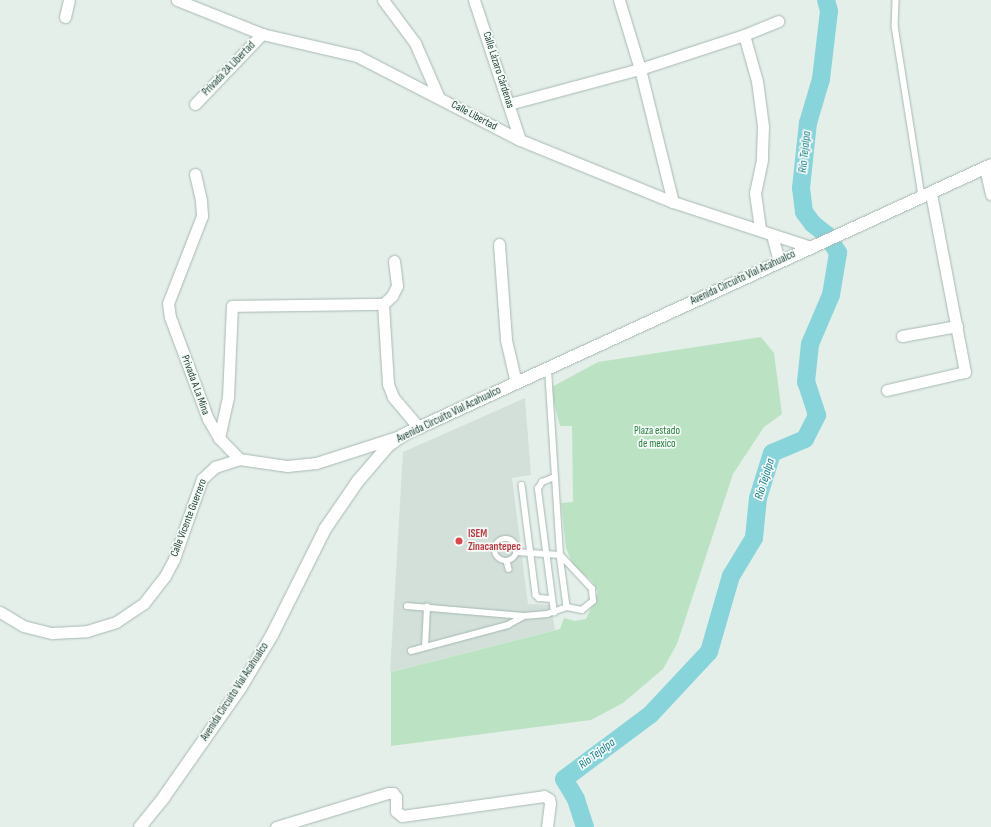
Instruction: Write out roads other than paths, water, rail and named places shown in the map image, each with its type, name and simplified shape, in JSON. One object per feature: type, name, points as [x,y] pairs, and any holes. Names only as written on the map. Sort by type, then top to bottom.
[{"type":"street","points":[[65,17],[69,0]]},
{"type":"street","name":"Calle Libertad","points":[[178,0],[262,34],[356,56],[520,140],[673,202],[772,235],[816,245]]},
{"type":"street","points":[[383,0],[415,43],[439,98]]},
{"type":"street","name":"Calle Lázaro Cárdenas","points":[[474,0],[520,140]]},
{"type":"street","points":[[619,0],[640,69],[673,202]]},
{"type":"street","points":[[509,104],[640,69],[744,35],[778,21]]},
{"type":"street","name":"Privada 2A Libertad","points":[[196,104],[262,34]]},
{"type":"street","points":[[744,35],[757,81],[762,119],[762,160],[755,193],[760,230]]},
{"type":"street","points":[[988,167],[991,194]]},
{"type":"street","name":"Avenida Circuito Vial Acahualco","points":[[140,827],[168,791],[252,669],[325,529],[367,469],[388,446],[403,435],[779,261],[988,167]]},
{"type":"street","name":"Privada A La Mina","points":[[195,174],[201,201],[202,216],[168,303],[170,317],[205,413],[219,438],[239,459]]},
{"type":"street","points":[[887,390],[964,374],[966,370],[926,195]]},
{"type":"street","points":[[772,235],[779,261]]},
{"type":"street","points":[[500,244],[506,340],[516,383]]},
{"type":"street","points":[[219,438],[228,397],[232,306],[383,304],[392,296],[397,286],[394,261]]},
{"type":"street","points":[[383,304],[388,384],[393,398],[419,428]]},
{"type":"street","points":[[902,336],[957,326]]},
{"type":"street","name":"Calle Vicente Guerrero","points":[[0,612],[23,626],[58,633],[103,628],[130,614],[156,589],[168,570],[202,479],[215,467],[239,459],[302,466],[334,458],[403,435]]},
{"type":"street","points":[[276,827],[388,793],[393,793],[396,797],[396,811],[402,816],[544,796],[549,799],[550,803],[547,827]]},
{"type":"lane","points":[[896,0],[895,26],[926,195]]},
{"type":"lane","points":[[548,368],[560,555],[567,607]]},
{"type":"lane","points":[[554,613],[544,554],[538,489],[542,482],[555,477]]},
{"type":"lane","points":[[522,484],[536,595],[539,598],[551,599]]},
{"type":"lane","points":[[504,539],[511,541],[515,545],[516,552],[513,558],[507,561],[500,559],[495,553],[498,543],[504,539]]},
{"type":"lane","points":[[407,606],[524,616],[554,613],[567,607],[577,610],[586,608],[593,602],[594,594],[560,555],[516,552]]},
{"type":"lane","points":[[507,561],[509,569]]},
{"type":"lane","points":[[425,647],[427,607]]},
{"type":"lane","points":[[411,651],[508,625],[524,616]]},
{"type":"waterway","name":"Río Tejalpa","points":[[585,827],[576,799],[564,779],[650,715],[709,652],[731,576],[754,538],[758,498],[772,453],[805,439],[817,415],[806,382],[810,344],[831,295],[838,253],[827,235],[813,224],[804,212],[801,188],[808,123],[821,79],[829,11],[826,0]]},
{"type":"place","name":"ISEM Zinacantepec","points":[[459,541]]},
{"type":"park label","name":"Plaza estado de mexico","points":[[657,438]]}]
